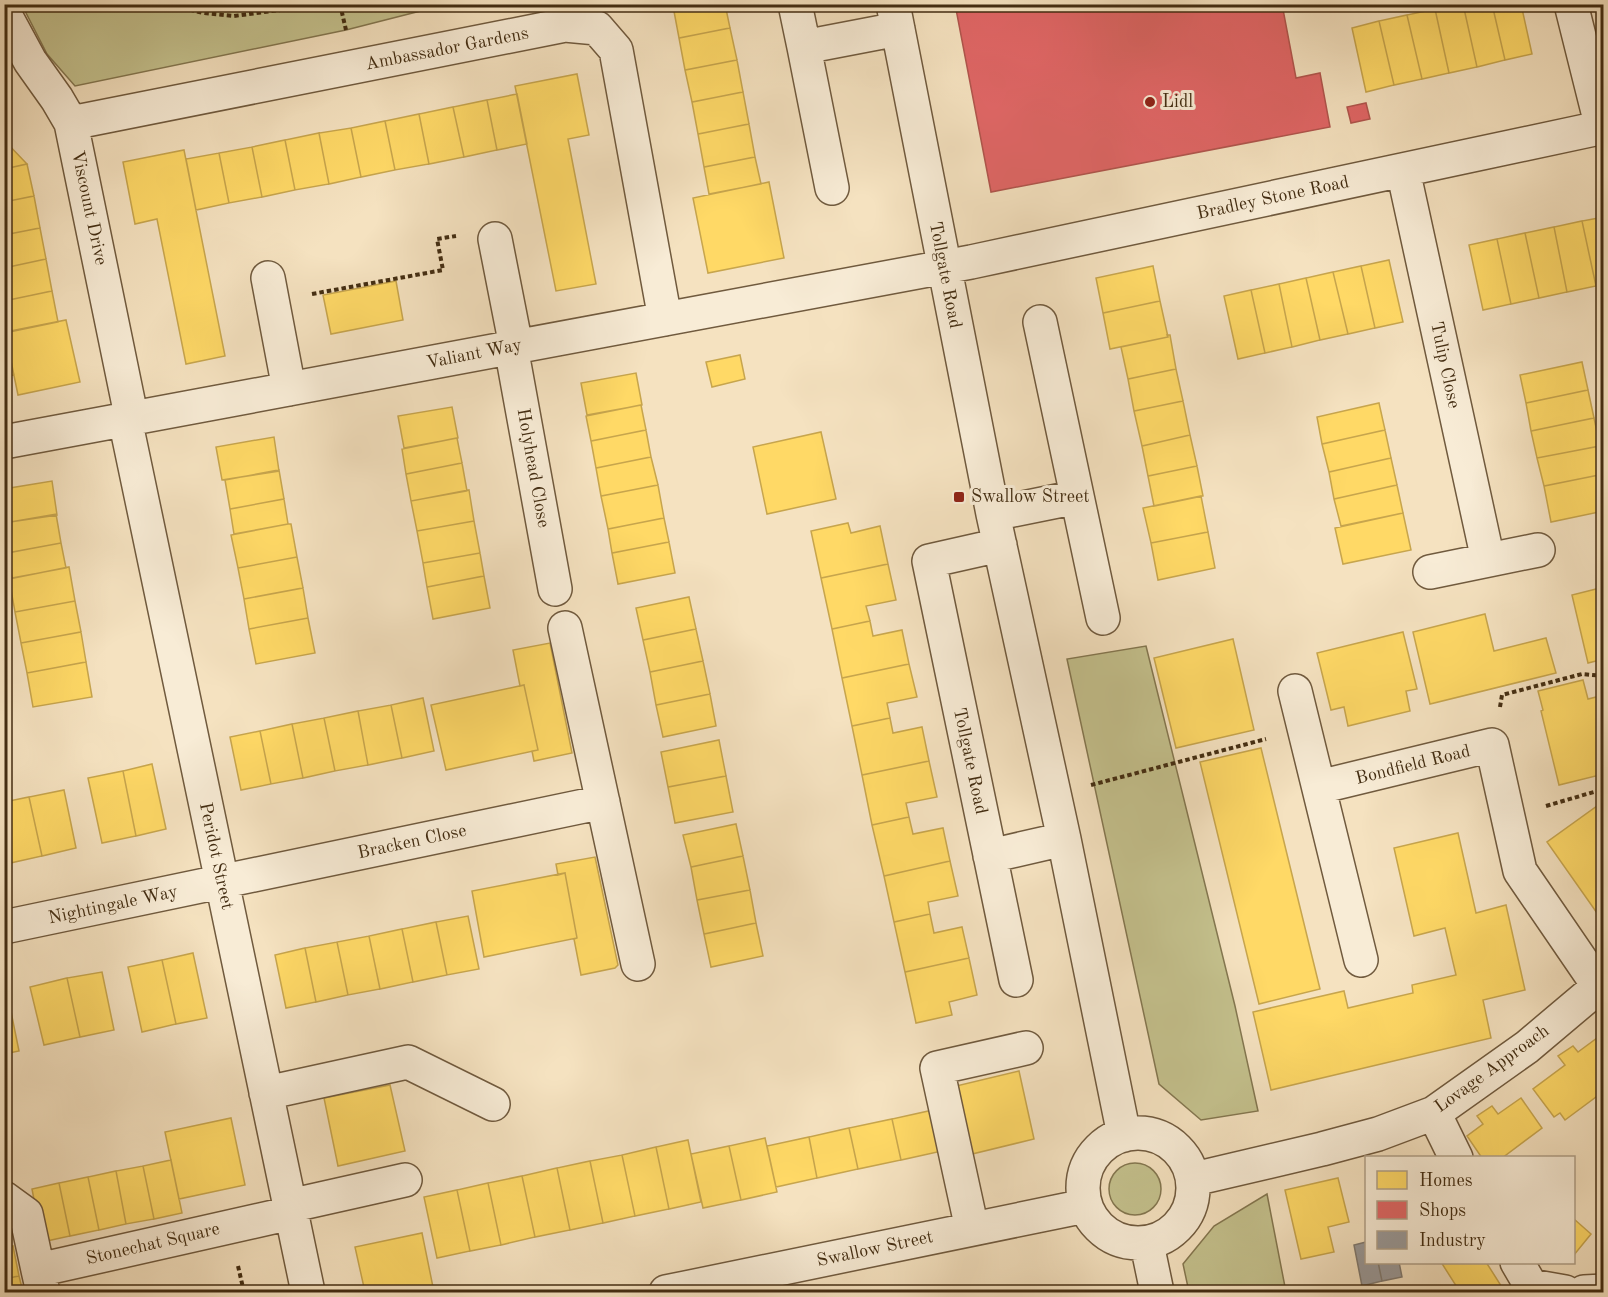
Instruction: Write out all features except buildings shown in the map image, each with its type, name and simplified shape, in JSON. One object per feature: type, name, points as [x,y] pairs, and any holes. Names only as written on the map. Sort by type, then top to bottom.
[{"type":"street","points":[[795,4],[832,188]]},
{"type":"street","points":[[1571,4],[1603,128]]},
{"type":"street","name":"Viscount Drive","points":[[4,13],[30,61],[71,123],[129,419]]},
{"type":"street","points":[[804,48],[895,17]]},
{"type":"street","name":"Tollgate Road","points":[[895,17],[996,530],[1064,839],[1124,1135]]},
{"type":"street","name":"Ambassador Gardens","points":[[71,123],[565,25],[597,28],[616,50],[665,318]]},
{"type":"street","name":"Bradley Stone Road","points":[[943,266],[971,262],[1603,128]]},
{"type":"street","name":"Tulip Close","points":[[1403,170],[1488,560]]},
{"type":"street","name":"Holyhead Close","points":[[495,239],[555,589]]},
{"type":"street","name":"Valiant Way","points":[[4,442],[943,266]]},
{"type":"street","points":[[270,290],[289,389]]},
{"type":"street","points":[[1040,322],[1103,618]]},
{"type":"street","name":"Peridot Street","points":[[129,419],[308,1293]]},
{"type":"street","points":[[996,530],[1077,497]]},
{"type":"street","name":"Tollgate Road","points":[[996,530],[929,561],[1016,980]]},
{"type":"street","points":[[1430,572],[1538,550]]},
{"type":"street","points":[[565,628],[638,964]]},
{"type":"street","points":[[1295,691],[1361,960]]},
{"type":"street","name":"Bondfield Road","points":[[1319,788],[1492,746],[1520,872],[1601,984]]},
{"type":"street","name":"Bracken Close","points":[[222,882],[603,802]]},
{"type":"street","points":[[990,856],[1064,839]]},
{"type":"street","name":"Nightingale Way","points":[[4,927],[222,882]]},
{"type":"street","name":"Lovage Approach","points":[[1194,1179],[1378,1134],[1434,1113],[1527,1047],[1601,984]]},
{"type":"street","points":[[972,1229],[937,1068],[1026,1048]]},
{"type":"street","points":[[266,1093],[408,1062],[493,1104]]},
{"type":"street","points":[[1434,1113],[1455,1156]]},
{"type":"street","points":[[1147,1133],[1169,1141],[1185,1158],[1194,1179],[1191,1208],[1174,1232],[1147,1244],[1121,1241],[1099,1227],[1085,1206],[1082,1183],[1089,1161],[1103,1143],[1124,1135],[1147,1133]]},
{"type":"street","name":"Stonechat Square","points":[[40,1281],[290,1209],[405,1180]]},
{"type":"street","points":[[4,1198],[26,1214],[40,1281]]},
{"type":"street","name":"Swallow Street","points":[[666,1293],[770,1282],[972,1229],[1085,1206]]},
{"type":"street","points":[[1147,1244],[1157,1293]]},
{"type":"street","points":[[1526,1280],[1565,1293]]},
{"type":"street","points":[[1584,1293],[1604,1291]]},
{"type":"path","points":[[168,4],[203,13],[234,16],[326,4]]},
{"type":"path","points":[[270,290],[443,270],[437,239],[493,229],[495,239]]},
{"type":"path","points":[[1502,695],[1582,675],[1604,676]]},
{"type":"path","points":[[1086,787],[1305,729]]},
{"type":"path","points":[[1543,807],[1604,789]]},
{"type":"shaded area","points":[[22,5],[444,5],[346,30],[75,86],[47,54]]},
{"type":"shaded area","points":[[1146,646],[1235,1006],[1258,1111],[1201,1120],[1159,1084],[1067,659]]},
{"type":"shaded area","points":[[1130,1163],[1140,1163],[1154,1170],[1161,1189],[1154,1208],[1140,1215],[1130,1215],[1120,1211],[1113,1204],[1109,1194],[1109,1184],[1113,1174],[1120,1167]]},
{"type":"shaded area","points":[[1267,1194],[1286,1292],[1189,1292],[1183,1264],[1214,1226]]},
{"type":"place","name":"Lidl","points":[[1150,102]]},
{"type":"place","name":"Swallow Street","points":[[959,497]]}]
